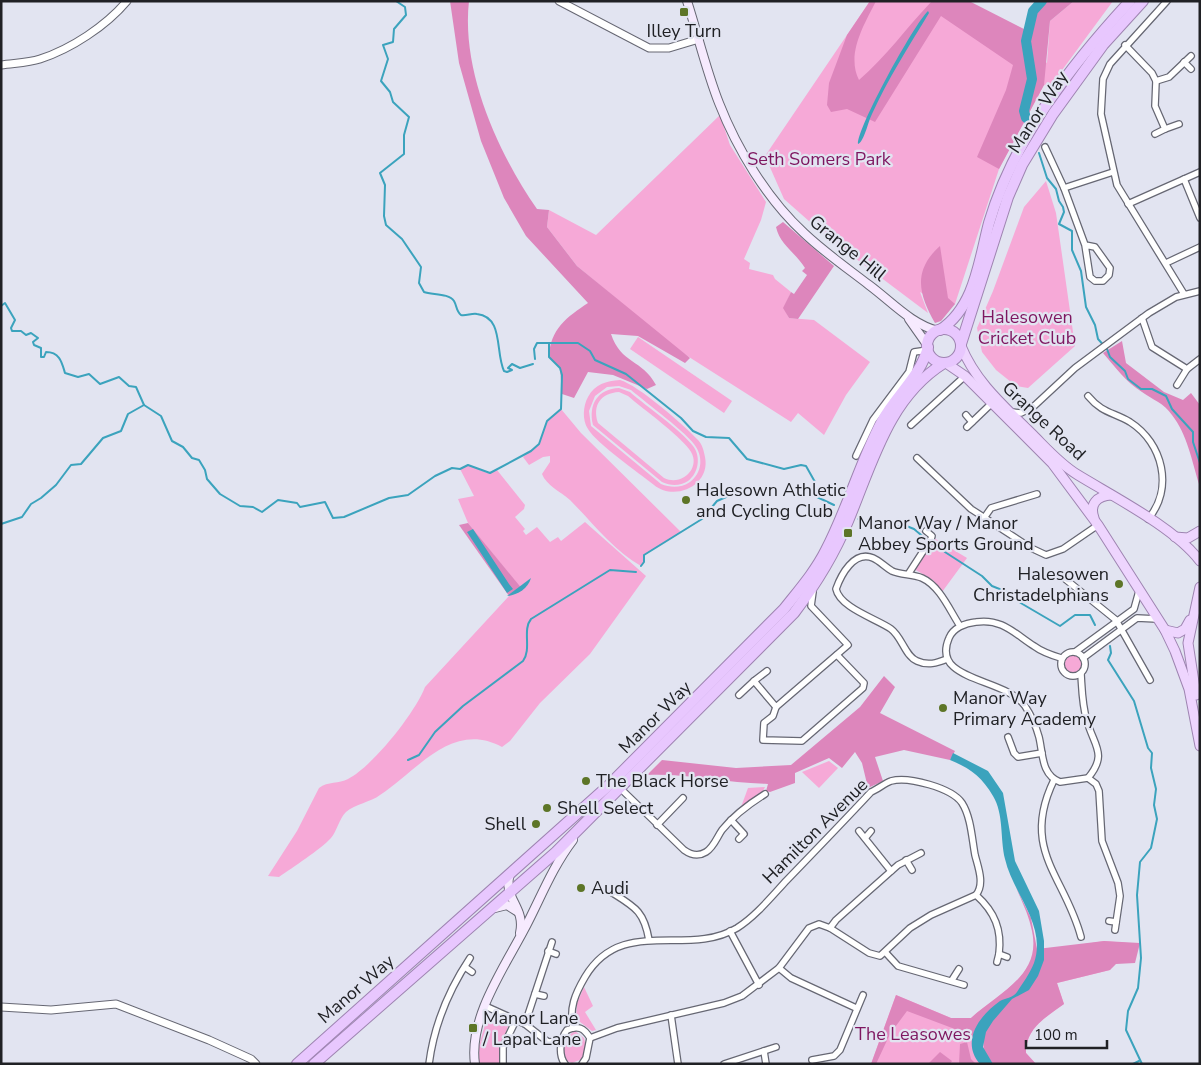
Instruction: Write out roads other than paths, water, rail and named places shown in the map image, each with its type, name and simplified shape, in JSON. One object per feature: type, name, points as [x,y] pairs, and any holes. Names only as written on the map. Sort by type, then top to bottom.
[{"type":"highway","name":"Manor Way","points":[[939,331],[957,317],[969,296],[998,195],[1013,161],[1064,80],[1130,1]]},
{"type":"highway","name":"Manor Way","points":[[961,345],[1008,197],[1022,165],[1053,114],[1103,45],[1143,1]]},
{"type":"highway","points":[[939,331],[953,332],[961,345],[958,357],[945,363],[934,360],[927,348],[931,336],[939,331]]},
{"type":"highway","name":"Manor Way","points":[[297,1064],[608,786],[784,609],[809,578],[825,553],[842,516],[868,447],[904,384],[922,364],[927,348]]},
{"type":"highway","name":"Manor Way","points":[[314,1064],[509,894],[590,819],[794,613],[816,583],[848,521],[881,437],[921,381],[945,363]]},
{"type":"main road","name":"Grange Hill","points":[[687,1],[721,108],[735,138],[768,191],[802,232],[906,315],[922,326],[939,331]]},
{"type":"main road","name":"Grange Hill","points":[[906,315],[927,348]]},
{"type":"main road","name":"Grange Road","points":[[961,345],[978,378],[1063,465],[1148,518],[1193,552],[1200,561]]},
{"type":"main road","name":"Grange Road","points":[[945,363],[964,376],[1052,463],[1096,523],[1164,630],[1178,659],[1189,689],[1200,746]]},
{"type":"main road","points":[[1096,523],[1092,511],[1094,502],[1098,498],[1111,495]]},
{"type":"main road","points":[[1172,536],[1188,538],[1200,531]]},
{"type":"main road","points":[[1200,587],[1188,643],[1200,713]]},
{"type":"main road","points":[[1164,630],[1178,633],[1185,629],[1192,618]]},
{"type":"main road","points":[[1194,684],[1200,697]]},
{"type":"main road","points":[[475,1064],[474,1056],[479,1025],[485,1006],[561,856],[590,819]]},
{"type":"main road","points":[[510,874],[509,894],[521,916],[519,937]]},
{"type":"main road","points":[[492,909],[506,905],[521,916],[527,916],[532,913]]},
{"type":"street","points":[[1,65],[39,59],[64,48],[101,24],[127,1]]},
{"type":"street","points":[[560,1],[649,48],[668,48],[699,38]]},
{"type":"street","points":[[1166,1],[1125,45],[1106,72],[1101,96],[1102,127],[1117,186],[1184,294]]},
{"type":"street","points":[[1125,45],[1152,73],[1156,81],[1155,106],[1165,129]]},
{"type":"street","points":[[1156,81],[1169,77],[1190,56]]},
{"type":"street","points":[[1184,62],[1190,69]]},
{"type":"street","points":[[1155,134],[1179,124]]},
{"type":"street","points":[[1045,147],[1064,188],[1084,245],[1090,277],[1095,281],[1103,281],[1109,275],[1109,265],[1095,247],[1084,245]]},
{"type":"street","points":[[1064,188],[1113,172]]},
{"type":"street","points":[[1128,204],[1200,172]]},
{"type":"street","points":[[1184,179],[1200,218]]},
{"type":"street","points":[[1166,263],[1198,248],[1200,255]]},
{"type":"street","points":[[1006,408],[1017,414],[1032,407],[1098,349],[1142,318],[1184,294],[1200,291]]},
{"type":"street","points":[[1142,318],[1152,347],[1187,368]]},
{"type":"street","points":[[1177,385],[1187,368],[1200,359]]},
{"type":"street","points":[[910,425],[964,376]]},
{"type":"street","points":[[856,456],[873,420],[904,384]]},
{"type":"street","points":[[1088,396],[1104,412],[1129,422],[1143,433],[1156,450],[1164,473],[1160,499],[1148,518]]},
{"type":"street","points":[[966,427],[991,404]]},
{"type":"street","points":[[966,415],[972,422]]},
{"type":"street","points":[[917,458],[970,510],[1031,548],[1046,554],[1063,549],[1096,523]]},
{"type":"street","points":[[984,518],[991,508],[1037,494]]},
{"type":"street","points":[[908,573],[932,536],[926,531]]},
{"type":"street","points":[[947,659],[930,664],[912,659],[892,630],[862,614],[837,593],[837,584],[852,562],[858,558],[874,558],[896,572],[908,573],[924,578],[960,626]]},
{"type":"street","points":[[1059,574],[1116,620],[1120,631],[1150,680]]},
{"type":"street","points":[[816,583],[810,602],[815,611],[848,644],[776,707],[773,716],[764,724],[762,740],[802,741],[863,688],[864,684],[837,655]]},
{"type":"street","points":[[1081,674],[1070,676],[1064,672],[1060,664],[1061,658],[1068,653],[1075,652],[1116,620],[1134,609],[1140,591]]},
{"type":"street","points":[[794,613],[803,609],[815,611]]},
{"type":"street","points":[[1083,658],[1137,618],[1157,619]]},
{"type":"street","points":[[1054,780],[1044,764],[1036,728],[1022,702],[1004,689],[961,674],[947,659],[946,648],[949,639],[960,626],[977,621],[998,623],[1016,632],[1043,652],[1061,658]]},
{"type":"street","points":[[1054,780],[1069,782],[1088,778],[1096,768],[1099,750],[1087,721],[1081,674],[1085,666],[1083,658],[1075,652]]},
{"type":"street","points":[[739,695],[766,671]]},
{"type":"street","points":[[754,681],[776,707]]},
{"type":"street","points":[[1008,738],[1014,753],[1018,757],[1042,753]]},
{"type":"street","points":[[1088,778],[1096,784],[1099,791],[1102,841],[1118,883],[1115,930]]},
{"type":"street","name":"Hamilton Avenue","points":[[572,1028],[571,1016],[576,991],[593,966],[623,944],[649,940],[690,940],[730,931],[744,923],[871,792],[892,781],[906,779],[941,788],[961,801],[968,821],[980,882],[976,895]]},
{"type":"street","points":[[1054,780],[1046,796],[1042,816],[1042,841],[1053,876],[1077,922],[1081,937]]},
{"type":"street","points":[[620,788],[684,850],[693,855],[704,853],[711,849],[731,820],[765,794]]},
{"type":"street","points":[[657,825],[680,807],[683,798]]},
{"type":"street","points":[[731,820],[747,834],[739,839]]},
{"type":"street","points":[[859,831],[890,871]]},
{"type":"street","points":[[866,838],[871,831]]},
{"type":"street","points":[[830,928],[836,920],[869,893],[890,871],[921,853]]},
{"type":"street","points":[[906,860],[912,870]]},
{"type":"street","points":[[611,892],[638,910],[646,924],[649,940]]},
{"type":"street","points":[[590,1038],[617,1028],[724,1003],[742,996],[779,968],[809,928],[819,924],[830,928],[870,953],[880,956],[886,953],[901,936],[924,920],[976,895],[987,906],[999,927],[999,954],[997,962]]},
{"type":"street","points":[[1109,921],[1116,922]]},
{"type":"street","points":[[730,931],[759,985]]},
{"type":"street","points":[[525,1024],[552,942]]},
{"type":"street","points":[[548,951],[556,954]]},
{"type":"street","points":[[886,953],[898,966],[964,985]]},
{"type":"street","points":[[999,954],[1007,958]]},
{"type":"street","points":[[429,1064],[442,1008],[470,958]]},
{"type":"street","points":[[464,967],[472,972]]},
{"type":"street","points":[[779,968],[792,978],[856,1008]]},
{"type":"street","points":[[952,980],[959,969]]},
{"type":"street","points":[[535,994],[544,996]]},
{"type":"street","points":[[812,1060],[834,1056],[840,1050],[863,995]]},
{"type":"street","points":[[1,1007],[51,1010],[116,1004],[210,1040],[251,1059],[256,1064]]},
{"type":"street","points":[[485,1006],[525,1024],[548,1042],[562,1041]]},
{"type":"street","points":[[671,1015],[678,1064]]},
{"type":"street","points":[[502,1064],[504,1047],[516,1020]]},
{"type":"street","points":[[565,1064],[560,1055],[562,1041],[567,1030],[572,1028],[584,1030],[590,1038],[586,1058],[582,1064]]},
{"type":"street","points":[[724,1064],[776,1047]]},
{"type":"street","points":[[764,1051],[766,1064]]},
{"type":"water","points":[[928,11],[929,13],[885,88],[864,136],[858,144],[860,134],[887,76],[911,35]]},
{"type":"water","points":[[473,529],[513,589],[507,593],[467,532]]},
{"type":"water","points":[[531,578],[522,591],[507,596]]},
{"type":"water","points":[[953,753],[988,771],[1003,793],[1015,861],[1039,911],[1044,941],[1044,960],[1038,976],[1029,990],[1012,999],[986,1032],[983,1047],[993,1064],[980,1064],[974,1055],[972,1038],[975,1029],[993,1007],[1000,1001],[1015,994],[1024,982],[1034,963],[1037,949],[1036,936],[1033,923],[1009,872],[1005,859],[999,811],[993,796],[980,778],[964,766],[950,760]]},
{"type":"waterway","points":[[396,1],[405,7],[406,15],[394,29],[393,42],[383,45],[388,59],[381,81],[390,92],[393,102],[409,117],[404,135],[404,154],[380,173],[385,185],[384,216],[386,225],[402,239],[421,267],[419,283],[424,292],[452,298],[461,315],[477,314],[486,317],[491,322],[495,328],[504,371],[512,370],[508,368],[512,364],[520,368],[533,364]]},
{"type":"waterway","points":[[1026,118],[1024,111],[1032,79],[1026,41],[1033,11],[1042,1]]},
{"type":"waterway","points":[[1039,153],[1047,178],[1056,189],[1059,201],[1063,207],[1064,212],[1059,224],[1072,231],[1072,250],[1081,271],[1086,307],[1095,325],[1098,339],[1107,349],[1110,357],[1125,371],[1128,379],[1141,389],[1152,389],[1166,396],[1172,409],[1193,432],[1193,442],[1200,463]]},
{"type":"waterway","points":[[1,306],[5,303],[15,320],[11,328],[12,331],[21,331],[26,335],[31,333],[38,338],[33,342],[34,345],[41,348],[41,357],[44,357],[46,352],[51,352],[60,359],[65,373],[78,377],[89,374],[100,384],[119,377],[129,386],[136,387],[144,405]]},
{"type":"waterway","points":[[535,359],[534,349],[537,343],[578,343],[590,351],[595,360],[626,374],[681,418],[693,431],[706,437],[729,438],[747,459],[784,469],[801,465],[806,466],[815,482],[817,497],[834,505]]},
{"type":"waterway","points":[[144,405],[161,416],[172,441],[183,447],[192,458],[199,460],[205,470],[207,479],[220,494],[240,506],[253,507],[262,512],[278,500],[297,503],[300,507],[325,502],[333,518],[344,517],[389,498],[408,495],[435,476],[452,468],[460,469],[468,465],[490,473],[531,451],[539,444],[547,421],[561,409],[562,375],[560,368],[549,357],[549,344]]},
{"type":"waterway","points":[[1,524],[22,517],[31,504],[56,485],[71,465],[81,464],[103,438],[121,431],[128,414],[144,405]]},
{"type":"waterway","points":[[641,566],[644,562],[644,555],[702,519],[717,501],[742,490]]},
{"type":"waterway","points":[[858,519],[884,529],[904,525],[914,529],[927,540]]},
{"type":"waterway","points":[[931,543],[982,576],[992,586],[1007,592],[1019,602],[1060,626],[1075,615],[1090,615],[1095,625]]},
{"type":"waterway","points":[[408,760],[419,755],[435,732],[463,706],[523,661],[527,651],[528,623],[531,619],[610,570],[636,572]]},
{"type":"waterway","points":[[1110,646],[1111,653],[1108,660],[1134,701],[1148,748],[1152,753],[1151,768],[1156,789],[1154,805],[1157,819],[1151,848],[1140,862],[1137,895],[1141,958],[1138,988],[1128,1011],[1126,1030],[1142,1064]]},
{"type":"waterway","points":[[1133,1064],[1139,1061]]},
{"type":"place","name":"Illey Turn","points":[[684,12]]},
{"type":"place","name":"Halesown Athletic and Cycling Club","points":[[686,500]]},
{"type":"place","name":"Manor Way / Manor Abbey Sports Ground","points":[[848,533]]},
{"type":"place","name":"Halesowen Christadelphians","points":[[1119,584]]},
{"type":"place","name":"Manor Way Primary Academy","points":[[943,708]]},
{"type":"place","name":"The Black Horse","points":[[586,781]]},
{"type":"place","name":"Shell Select","points":[[547,808]]},
{"type":"place","name":"Shell","points":[[536,824]]},
{"type":"place","name":"Audi","points":[[581,888]]},
{"type":"place","name":"Manor Lane / Lapal Lane","points":[[473,1028]]},
{"type":"park label","name":"Seth Somers Park","points":[[819,159]]},
{"type":"park label","name":"Halesowen Cricket Club","points":[[1027,327]]},
{"type":"park label","name":"The Leasowes","points":[[913,1034]]}]
